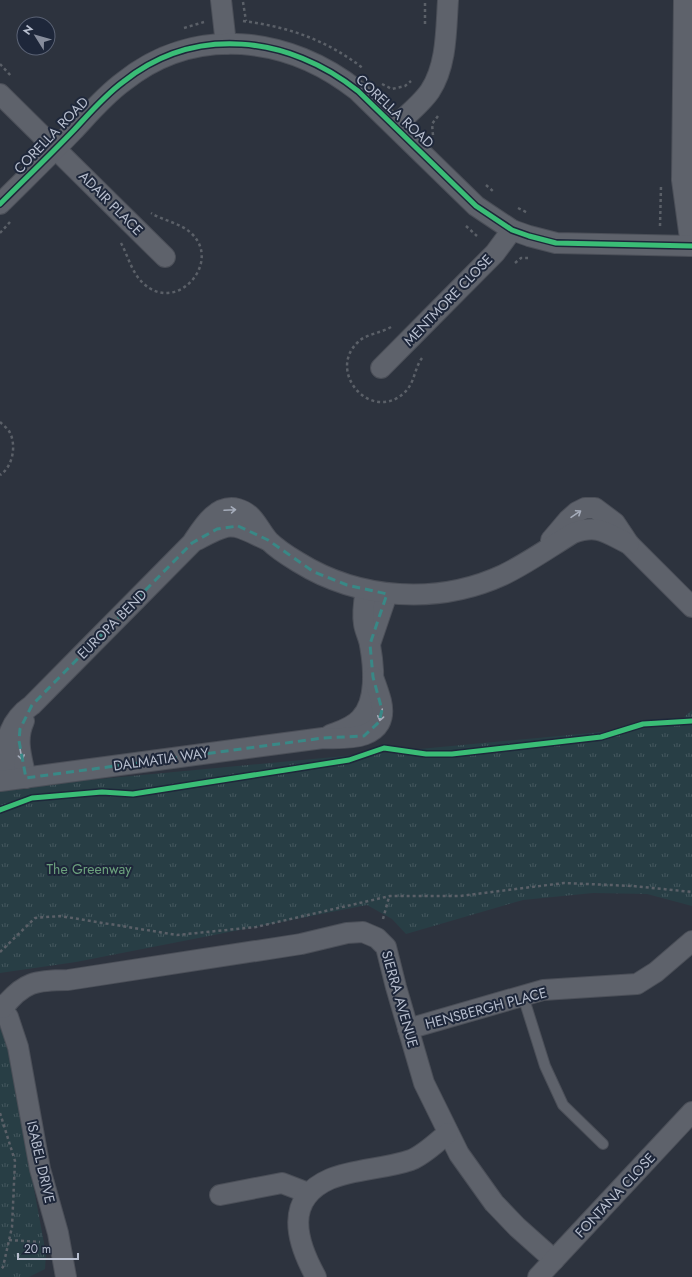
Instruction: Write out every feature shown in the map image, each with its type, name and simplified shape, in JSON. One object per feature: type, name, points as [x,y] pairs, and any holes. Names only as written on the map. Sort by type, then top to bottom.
[{"type":"street","points":[[221,0],[226,44]]},
{"type":"street","points":[[395,126],[421,102],[434,83],[445,44],[448,0]]},
{"type":"street","points":[[684,0],[682,180],[685,246]]},
{"type":"street","name":"CORELLA ROAD","points":[[0,204],[108,95],[133,74],[165,57],[185,51],[226,44],[271,47],[308,59],[343,79],[395,126],[476,206],[512,230],[556,243],[685,246]]},
{"type":"street","name":"ADAIR PLACE","points":[[0,94],[165,257]]},
{"type":"street","name":"MENTMORE CLOSE","points":[[381,368],[494,253],[512,230]]},
{"type":"street","name":"EUROPA BEND","points":[[2,780],[4,751],[8,735],[13,724],[22,712],[32,705],[192,543],[207,521],[225,509],[237,509],[250,515],[268,540],[279,550],[314,572],[347,585],[387,594],[418,595],[462,589],[504,575],[573,533],[585,529],[606,531],[629,544],[692,607]]},
{"type":"street","name":"DALMATIA WAY","points":[[2,780],[322,738],[350,727],[359,721],[368,705],[373,677],[370,644],[364,625],[363,614],[366,590]]},
{"type":"street","name":"DALMATIA WAY","points":[[370,644],[387,594]]},
{"type":"street","name":"EUROPA BEND","points":[[26,778],[19,742],[20,729],[32,705]]},
{"type":"street","name":"SIERRA AVENUE","points":[[8,1000],[44,990],[68,980],[301,944],[347,933],[363,932],[377,938],[386,947],[424,1083],[448,1134],[476,1179],[494,1202],[517,1226],[554,1260]]},
{"type":"street","name":"HENSBERGH PLACE","points":[[408,1029],[543,990],[637,984],[656,972],[692,941]]},
{"type":"street","name":"ISABEL DRIVE","points":[[8,1000],[40,1169],[58,1233],[66,1277]]},
{"type":"street","name":"FONTANA CLOSE","points":[[538,1277],[692,1112]]},
{"type":"street","points":[[316,1277],[306,1259],[297,1227],[300,1206],[308,1193],[331,1179],[390,1167],[413,1159],[448,1134]]},
{"type":"street","points":[[220,1195],[282,1183],[308,1193]]},
{"type":"lane","points":[[522,996],[545,1066],[563,1105],[603,1144]]},
{"type":"path","points":[[243,0],[246,21]]},
{"type":"path","points":[[434,136],[432,124],[441,111]]},
{"type":"path","points":[[653,226],[661,226],[661,179]]},
{"type":"path","points":[[481,180],[498,195]]},
{"type":"path","points":[[120,242],[134,272],[150,289],[164,294],[178,291],[190,283],[198,273],[201,260],[199,245],[193,235],[182,226],[152,214],[146,208]]},
{"type":"path","points":[[517,208],[530,213]]},
{"type":"path","points":[[460,220],[477,236]]},
{"type":"path","points":[[0,422],[9,432],[13,444],[10,462],[0,475]]},
{"type":"path","points":[[0,952],[35,918],[60,916],[177,934],[256,927],[390,896],[460,896],[564,883],[633,886],[692,892]]},
{"type":"path","points":[[0,1113],[15,1161],[12,1227],[0,1270]]},
{"type":"path","points":[[9,1240],[44,1242],[58,1233]]},
{"type":"highlighted area","points":[[238,526],[268,540],[314,572],[347,585],[387,594],[370,644],[373,677],[382,710],[379,722],[364,736],[323,738],[26,778],[19,741],[20,729],[32,705],[192,543],[217,529]]},
{"type":"green space","name":"The Greenway","points":[[692,710],[692,906],[647,894],[593,893],[523,900],[406,934],[392,919],[367,905],[76,962],[0,973],[0,791],[36,785],[675,725]]},
{"type":"green space","points":[[0,1014],[7,1030],[12,1070],[46,1254],[45,1269],[29,1277],[0,1277]]},
{"type":"cycle path","points":[[0,204],[55,150],[109,93],[151,63],[180,51],[211,45],[242,44],[272,49],[302,58],[331,72],[358,91],[476,206],[512,230],[556,243],[692,246]]},
{"type":"cycle path","points":[[0,810],[32,798],[102,792],[133,794],[349,760],[384,748],[426,754],[452,754],[601,737],[643,724],[692,721]]}]
